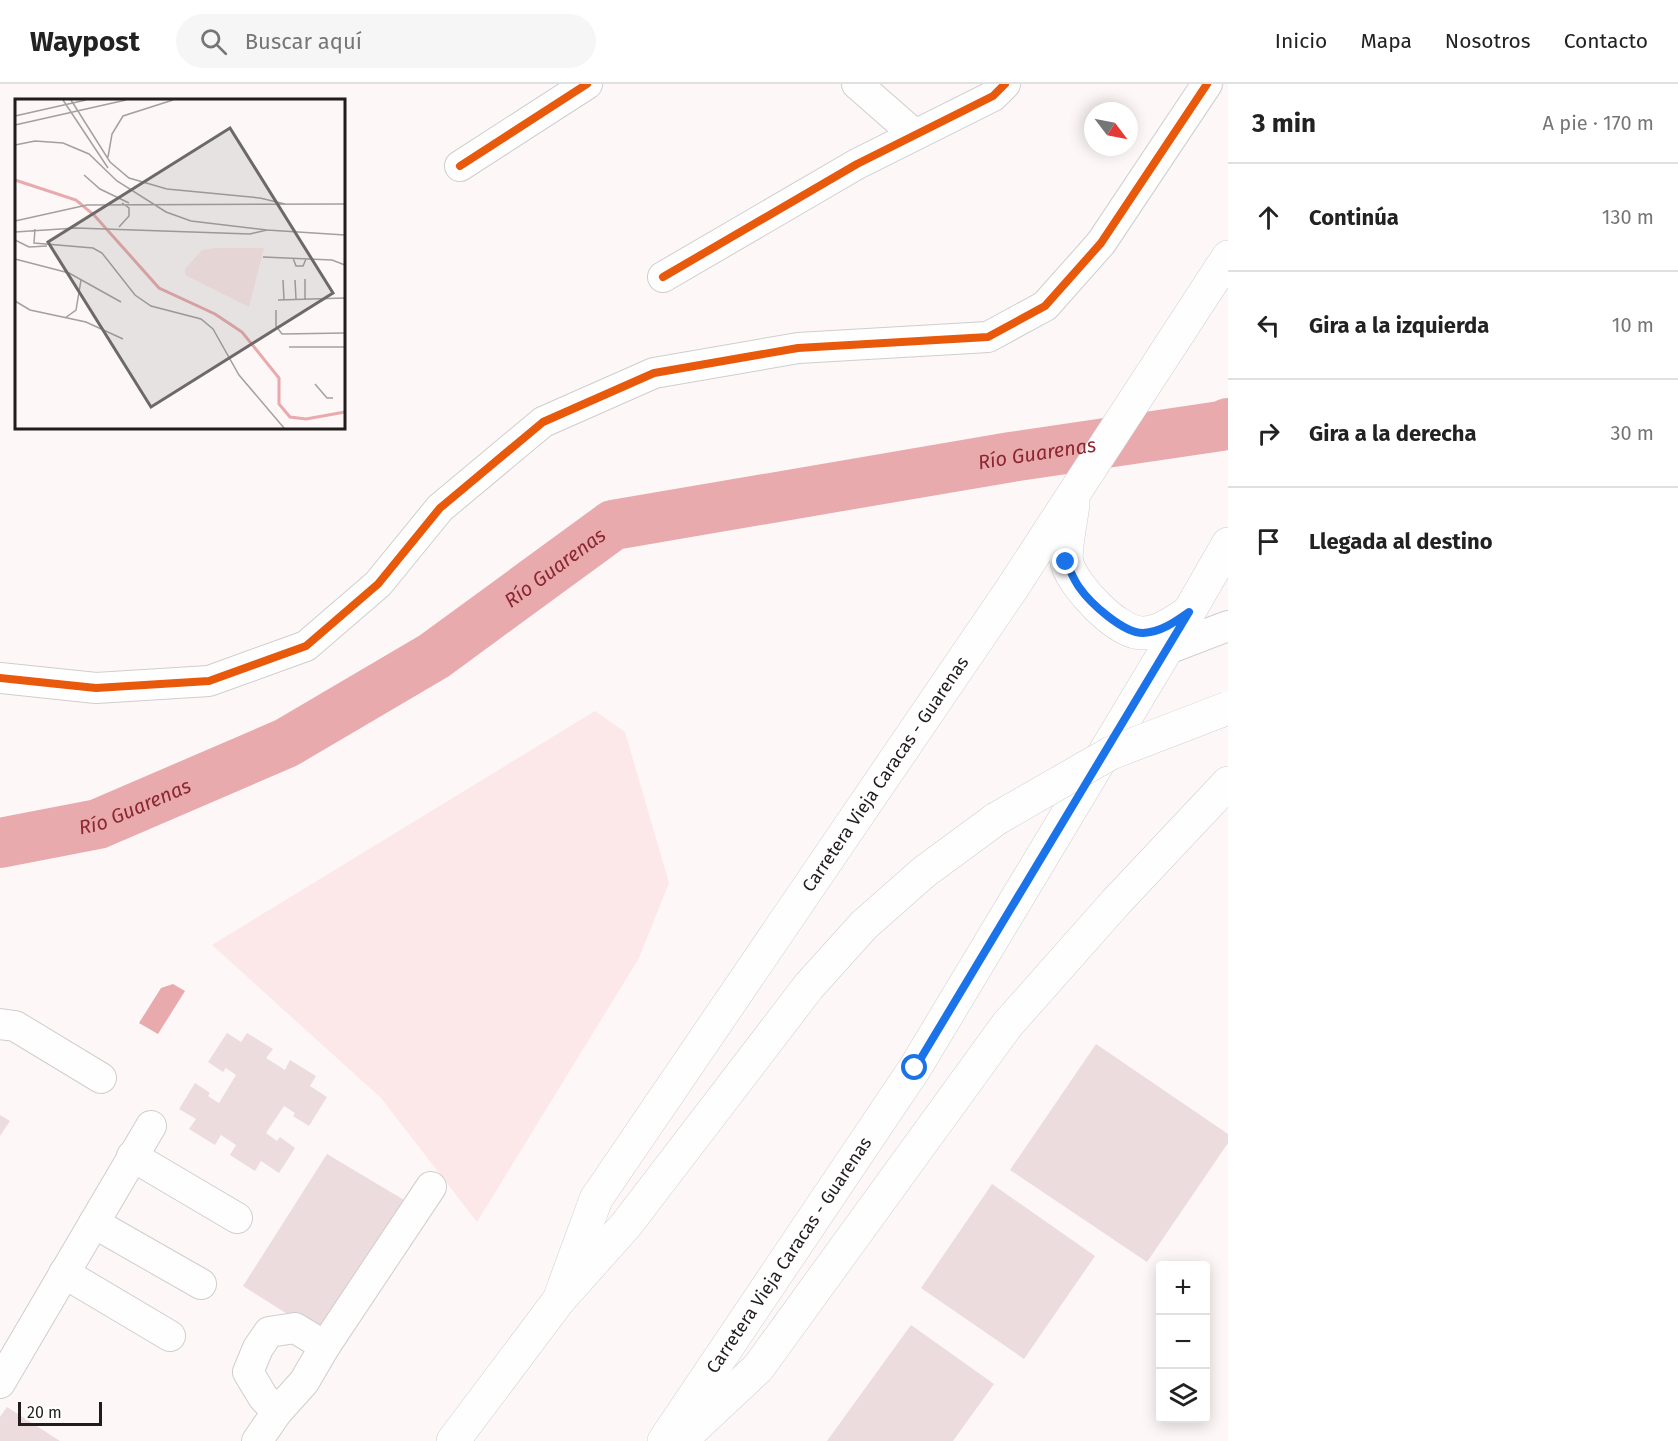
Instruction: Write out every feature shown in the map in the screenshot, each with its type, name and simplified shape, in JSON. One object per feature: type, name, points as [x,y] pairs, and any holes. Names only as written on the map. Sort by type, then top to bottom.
[{"type":"main road","name":"Carretera Vieja Caracas - Guarenas","points":[[559,1300],[596,1199],[1074,495],[1228,257]]},
{"type":"main road","points":[[1074,495],[1066,562],[1078,587],[1097,607],[1119,624],[1141,633],[1164,629],[1189,612]]},
{"type":"main road","name":"Carretera Vieja Caracas - Guarenas","points":[[664,1441],[915,1068],[1228,544]]},
{"type":"main road","points":[[453,1441],[559,1300],[626,1225],[809,986],[864,925],[924,872],[996,819],[1111,753],[1228,708]]},
{"type":"main road","points":[[680,1441],[758,1368],[1008,1025],[1116,902],[1228,783]]},
{"type":"street","points":[[460,166],[587,84]]},
{"type":"street","points":[[857,84],[914,134]]},
{"type":"street","points":[[663,277],[857,164],[993,96],[1005,84]]},
{"type":"street","points":[[0,678],[96,688],[209,681],[306,646],[378,584],[440,508],[543,422],[654,373],[798,348],[988,337],[1045,306],[1101,243],[1207,84]]},
{"type":"street","points":[[1166,650],[1228,626]]},
{"type":"street","points":[[0,1024],[15,1026],[101,1078]]},
{"type":"street","points":[[0,1383],[151,1126]]},
{"type":"street","points":[[132,1156],[237,1218]]},
{"type":"street","points":[[257,1441],[277,1412],[304,1382],[325,1346],[431,1187]]},
{"type":"street","points":[[94,1223],[201,1284]]},
{"type":"street","points":[[64,1274],[170,1336]]},
{"type":"street","points":[[277,1412],[263,1396],[248,1372],[258,1348],[269,1332],[295,1328],[325,1346]]},
{"type":"shaded area","points":[[595,711],[625,732],[669,883],[639,958],[477,1222],[381,1098],[212,945]]},
{"type":"shaded area","points":[[173,984],[185,991],[158,1034],[139,1023],[161,988]]},
{"type":"building","points":[[227,1033],[241,1042],[247,1033],[273,1049],[266,1058],[285,1070],[290,1060],[316,1076],[310,1086],[327,1097],[309,1126],[293,1116],[295,1113],[284,1106],[266,1133],[277,1141],[280,1137],[295,1148],[279,1173],[261,1161],[255,1171],[230,1155],[236,1145],[221,1135],[215,1145],[189,1129],[196,1119],[179,1109],[195,1083],[210,1093],[208,1096],[219,1103],[236,1075],[226,1068],[223,1072],[208,1062]]},
{"type":"building","points":[[1096,1044],[1228,1134],[1228,1143],[1147,1262],[1010,1170]]},
{"type":"building","points":[[0,1115],[10,1121],[0,1136]]},
{"type":"building","points":[[327,1154],[404,1200],[319,1334],[243,1286]]},
{"type":"building","points":[[992,1184],[1095,1256],[1024,1359],[921,1288]]},
{"type":"building","points":[[911,1325],[994,1384],[953,1441],[827,1441]]},
{"type":"building","points":[[7,1407],[60,1441],[0,1441],[0,1417]]},
{"type":"waterway","name":"Río Guarenas","points":[[0,843],[98,824],[286,743],[434,656],[613,525],[1011,457],[1221,426],[1228,423]]},
{"type":"cycle path","points":[[460,166],[587,84]]},
{"type":"cycle path","points":[[663,277],[857,164],[993,96],[1005,84]]},
{"type":"cycle path","points":[[0,678],[96,688],[209,681],[306,646],[378,584],[440,508],[543,422],[654,373],[798,348],[988,337],[1045,306],[1101,243],[1207,84]]},
{"type":"route","points":[[915,1068],[1189,612],[1164,629],[1141,633],[1119,624],[1097,607],[1078,587],[1066,562]]}]
